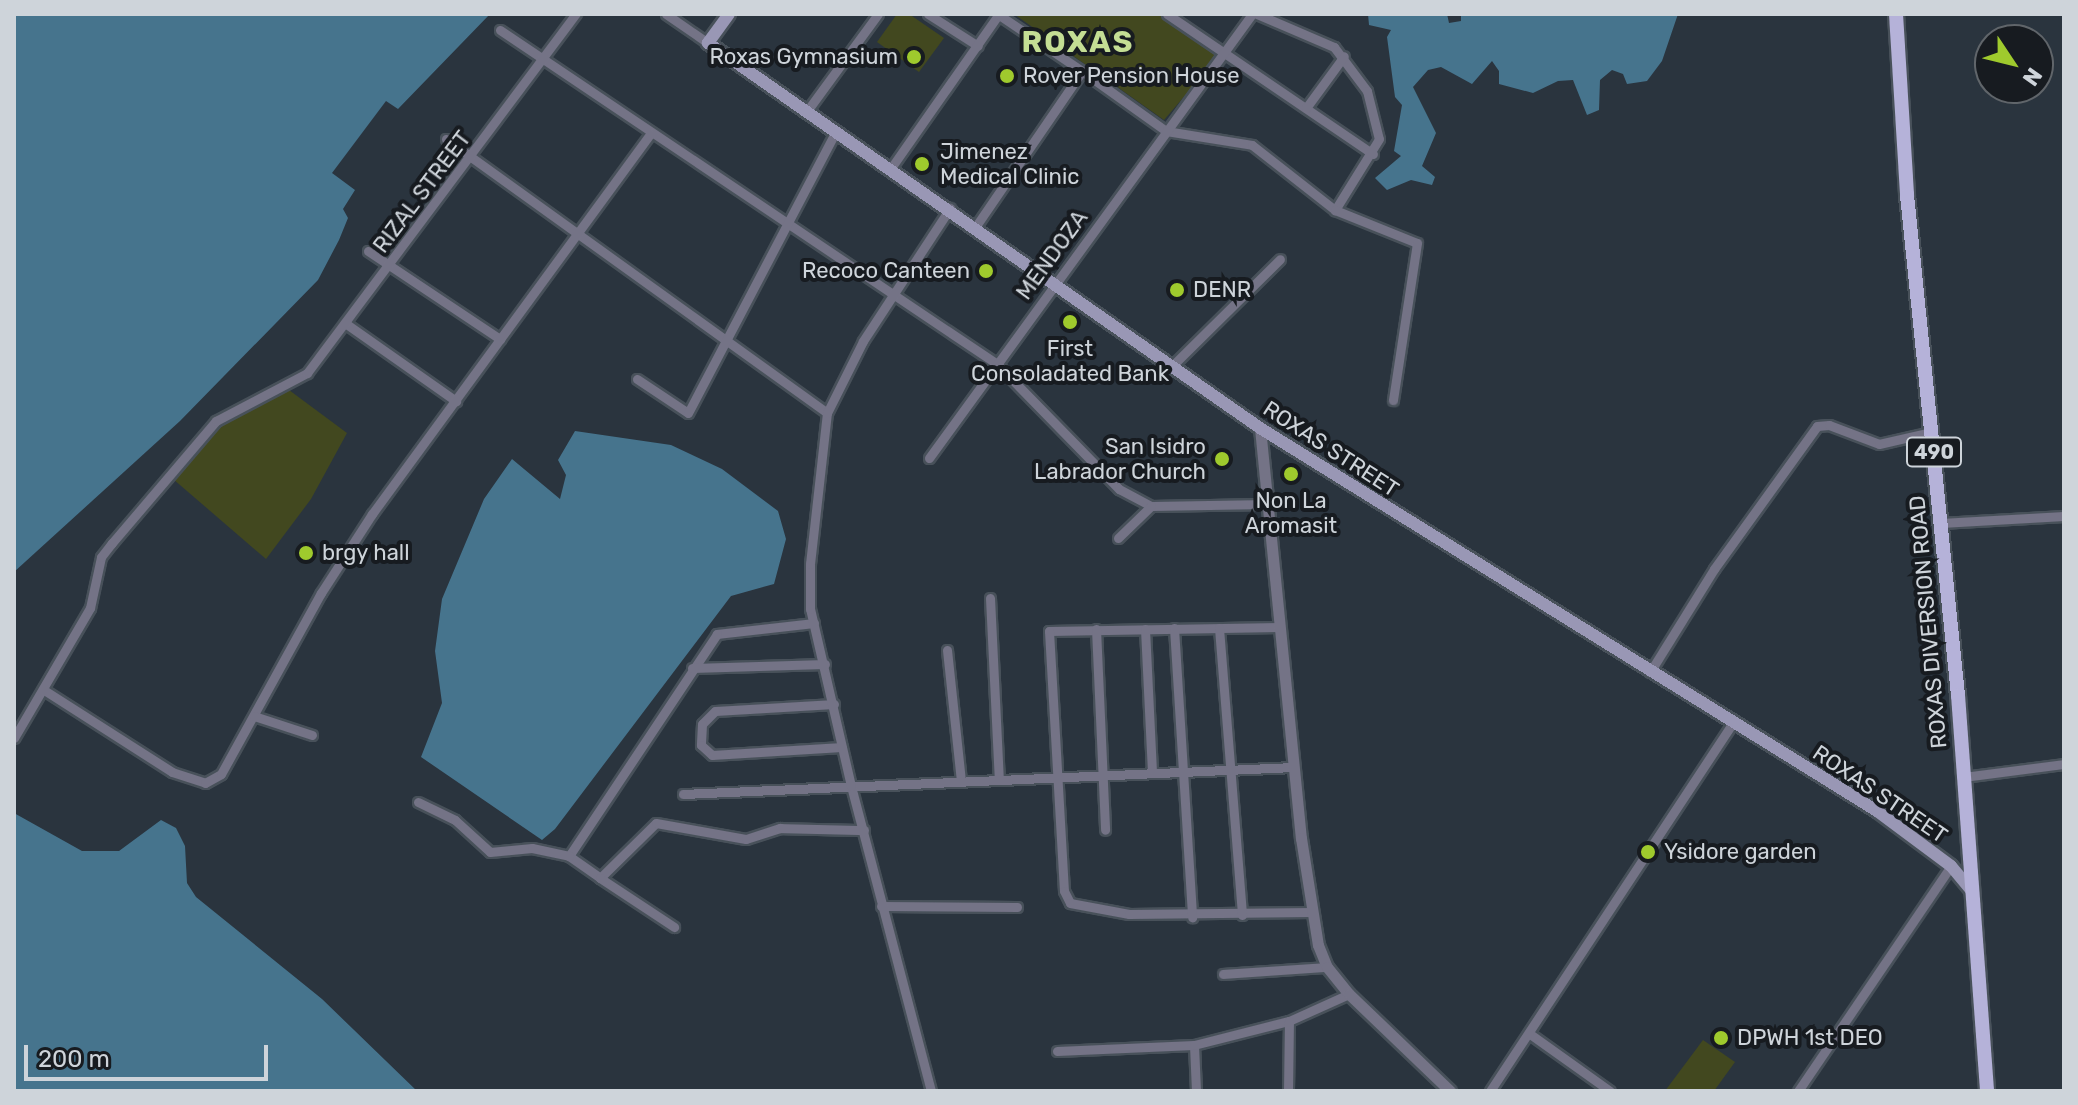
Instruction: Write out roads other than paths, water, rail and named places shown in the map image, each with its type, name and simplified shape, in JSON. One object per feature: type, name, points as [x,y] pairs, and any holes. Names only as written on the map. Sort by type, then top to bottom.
[{"type":"main road","points":[[708,43],[729,14]]},
{"type":"main road","name":"ROXAS DIVERSION ROAD","points":[[1896,14],[1907,195],[1941,523],[1972,891]]},
{"type":"main road","name":"ROXAS STREET","points":[[708,43],[1174,364],[1260,428],[1877,811],[1951,866],[1972,891]]},
{"type":"main road","name":"490","points":[[1972,891],[1987,1091]]},
{"type":"street","name":"RIZAL STREET","points":[[44,690],[90,608],[101,557],[157,496],[191,445],[234,408],[291,386],[389,266],[576,14]]},
{"type":"street","points":[[666,14],[708,43]]},
{"type":"street","points":[[807,111],[878,14]]},
{"type":"street","points":[[928,14],[978,46]]},
{"type":"street","points":[[891,168],[999,14],[1166,131],[1252,145],[1335,210],[1417,243],[1393,400]]},
{"type":"street","points":[[1167,14],[1373,154]]},
{"type":"street","points":[[1255,14],[1325,41],[1344,56],[1375,112],[1379,139],[1373,154],[1335,210]]},
{"type":"street","name":"MENDOZA","points":[[929,458],[1054,281],[1255,14]]},
{"type":"street","points":[[500,30],[650,134],[997,364],[1106,478],[1151,506],[1267,504]]},
{"type":"street","points":[[1306,108],[1344,56]]},
{"type":"street","points":[[976,226],[1082,71]]},
{"type":"street","points":[[637,379],[688,413],[836,131]]},
{"type":"street","points":[[14,738],[44,690],[128,747],[194,782],[221,774],[321,593],[500,339],[650,134]]},
{"type":"street","points":[[446,139],[827,413]]},
{"type":"street","points":[[933,1089],[851,786],[814,623],[810,564],[827,413],[893,293],[950,208]]},
{"type":"street","points":[[368,251],[500,339]]},
{"type":"street","points":[[1174,364],[1280,259]]},
{"type":"street","points":[[345,323],[456,401]]},
{"type":"street","points":[[1650,672],[1714,569],[1817,426],[1829,425],[1879,444],[1931,432]]},
{"type":"street","points":[[1260,428],[1294,767],[1312,912],[1327,967],[1349,994],[1450,1091]]},
{"type":"street","points":[[1118,538],[1151,506]]},
{"type":"street","points":[[1941,523],[2064,516]]},
{"type":"street","points":[[990,598],[999,779]]},
{"type":"street","points":[[569,856],[692,668],[726,630],[814,623]]},
{"type":"street","points":[[1280,627],[1055,628],[1048,633],[1054,775],[1064,891],[1070,903],[1106,912],[1192,917],[1312,912]]},
{"type":"street","points":[[1174,628],[1192,917]]},
{"type":"street","points":[[1219,628],[1242,915]]},
{"type":"street","points":[[1096,629],[1105,830]]},
{"type":"street","points":[[1145,629],[1152,771]]},
{"type":"street","points":[[947,650],[961,781]]},
{"type":"street","points":[[692,668],[825,664]]},
{"type":"street","points":[[834,704],[715,711],[702,724],[701,745],[712,755],[842,747]]},
{"type":"street","points":[[254,716],[312,735]]},
{"type":"street","points":[[1490,1091],[1733,722]]},
{"type":"street","points":[[1964,777],[2064,764]]},
{"type":"street","points":[[683,794],[1054,775],[1294,767]]},
{"type":"street","points":[[418,802],[455,820],[490,852],[532,848],[569,856],[674,927]]},
{"type":"street","points":[[600,878],[651,824],[746,839],[780,828],[864,830]]},
{"type":"street","points":[[1798,1091],[1951,866]]},
{"type":"street","points":[[881,906],[1017,907]]},
{"type":"street","points":[[1223,974],[1327,967]]},
{"type":"street","points":[[1057,1051],[1194,1045],[1289,1021],[1349,994]]},
{"type":"street","points":[[1288,1091],[1289,1021]]},
{"type":"street","points":[[1530,1034],[1610,1091]]},
{"type":"street","points":[[1194,1045],[1196,1091]]},
{"type":"water","points":[[14,14],[490,14],[398,109],[386,101],[332,173],[355,190],[343,209],[348,218],[339,240],[318,280],[180,421],[14,572]]},
{"type":"water","points":[[1368,14],[1447,14],[1449,23],[1461,21],[1461,14],[1678,14],[1662,61],[1647,81],[1627,84],[1623,74],[1612,70],[1600,80],[1599,110],[1587,115],[1573,80],[1558,81],[1533,93],[1499,84],[1499,71],[1492,61],[1472,84],[1441,67],[1428,70],[1413,87],[1436,133],[1422,166],[1435,177],[1432,185],[1411,180],[1387,190],[1375,178],[1401,156],[1394,151],[1402,105],[1395,97],[1387,37],[1391,30],[1369,25]]},
{"type":"water","points":[[575,431],[671,445],[722,469],[778,511],[786,539],[774,584],[731,596],[555,829],[542,840],[421,757],[442,703],[435,651],[442,599],[484,499],[512,459],[560,499],[566,475],[558,460]]},
{"type":"water","points":[[14,813],[82,851],[119,851],[161,820],[176,828],[185,846],[187,883],[196,897],[322,999],[417,1091],[14,1091]]},
{"type":"place","name":"Roxas Gymnasium","points":[[914,57]]},
{"type":"place","name":"Rover Pension House","points":[[1007,76]]},
{"type":"place","name":"Jimenez Medical Clinic","points":[[922,164]]},
{"type":"place","name":"Recoco Canteen","points":[[986,271]]},
{"type":"place","name":"DENR","points":[[1177,290]]},
{"type":"place","name":"First Consoladated Bank","points":[[1070,322]]},
{"type":"place","name":"San Isidro Labrador Church","points":[[1222,459]]},
{"type":"place","name":"Non La Aromasit","points":[[1291,474]]},
{"type":"place","name":"brgy hall","points":[[306,553]]},
{"type":"place","name":"Ysidore garden","points":[[1648,852]]},
{"type":"place","name":"DPWH 1st DEO","points":[[1721,1038]]},
{"type":"district","name":"ROXAS","points":[[1078,42]]}]
